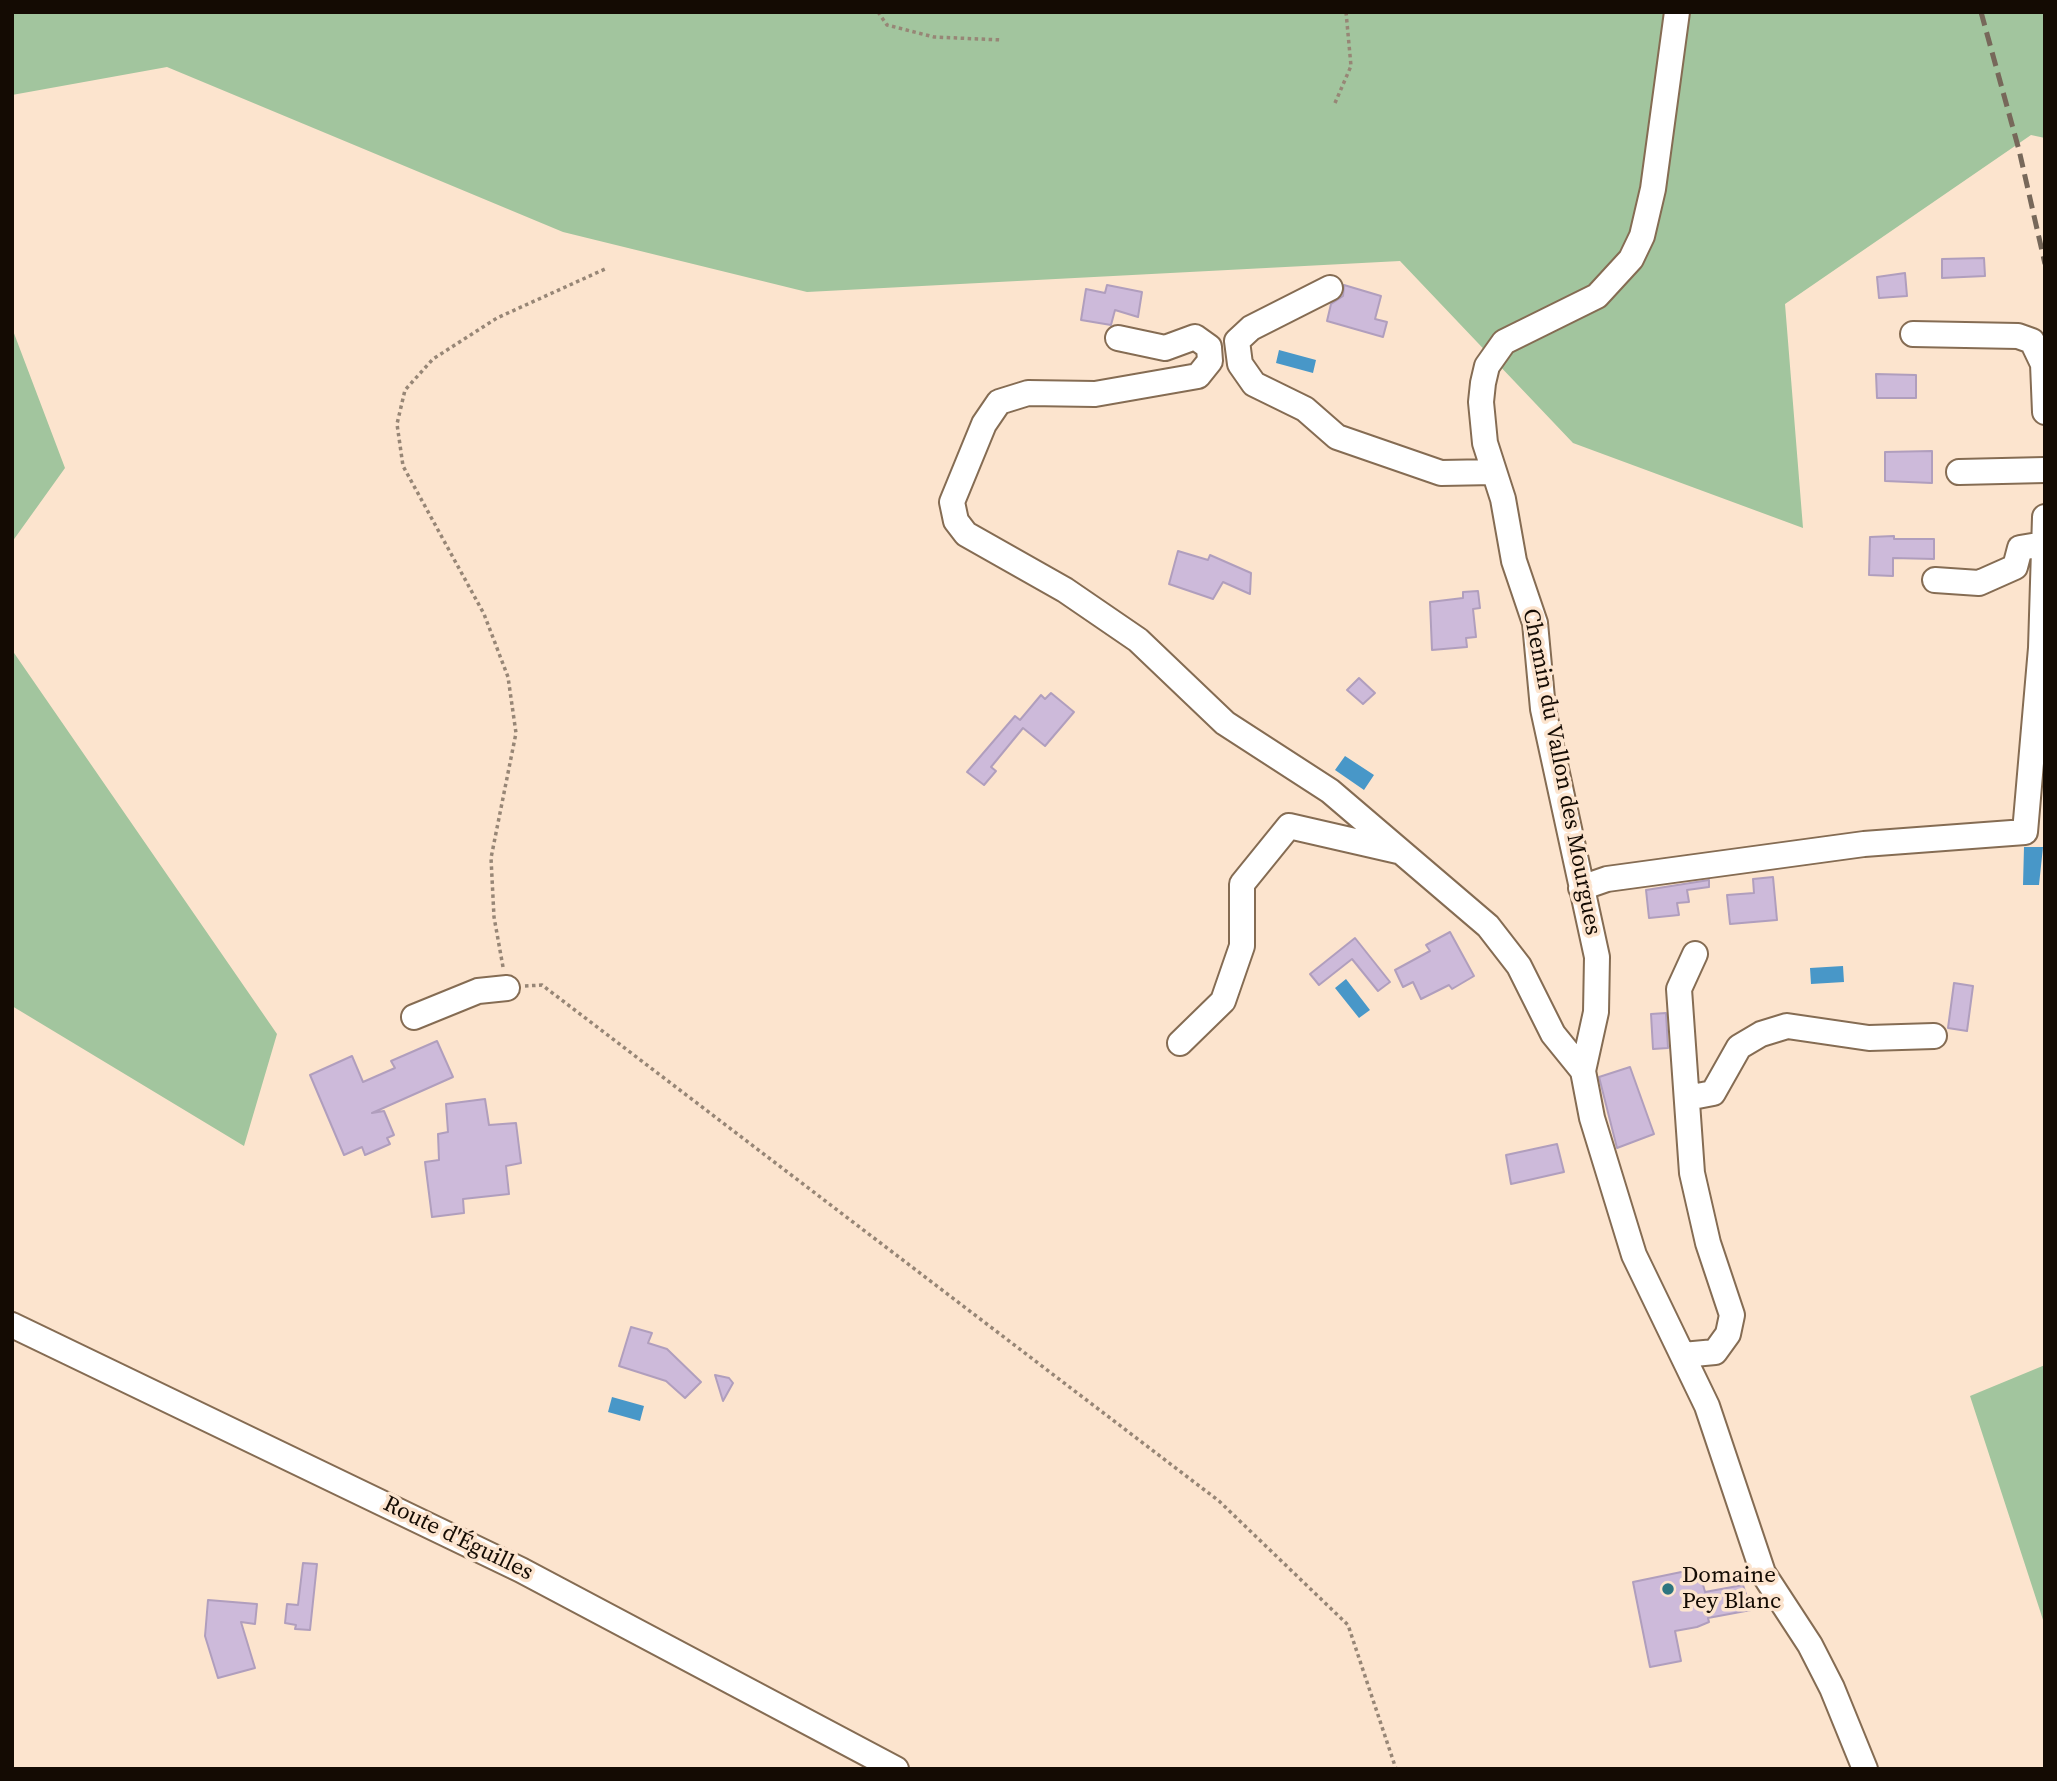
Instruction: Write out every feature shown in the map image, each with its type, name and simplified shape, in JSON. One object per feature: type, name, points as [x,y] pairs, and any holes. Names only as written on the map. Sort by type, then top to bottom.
[{"type":"street","name":"Chemin du Vallon des Mourgues","points":[[1677,12],[1653,188],[1642,236],[1631,259],[1597,296],[1517,333],[1504,342],[1488,366],[1481,402],[1485,443],[1514,561],[1535,623],[1544,709],[1597,957],[1598,994],[1583,1071],[1592,1118],[1634,1255],[1707,1406],[1763,1573],[1810,1645],[1832,1688],[1864,1769]]},
{"type":"street","points":[[1330,288],[1251,328],[1237,341],[1240,365],[1254,384],[1305,409],[1337,437],[1441,473],[1494,472]]},
{"type":"street","points":[[1913,334],[2018,336],[2032,341],[2043,365],[2045,412]]},
{"type":"street","points":[[1118,338],[1166,348],[1195,337],[1209,346],[1210,361],[1198,376],[1095,394],[1028,393],[999,402],[984,424],[952,502],[956,521],[966,534],[1065,590],[1138,640],[1224,723],[1330,791],[1488,926],[1519,966],[1553,1034],[1583,1071]]},
{"type":"street","points":[[1959,472],[2045,470]]},
{"type":"street","points":[[1581,888],[1607,879],[1864,844],[2025,832],[2041,648],[2045,517]]},
{"type":"street","points":[[1935,580],[1979,583],[2015,566],[2020,548],[2044,544]]},
{"type":"street","points":[[1180,1043],[1223,1001],[1242,946],[1242,884],[1289,826],[1399,851]]},
{"type":"street","points":[[1683,1355],[1715,1352],[1728,1334],[1732,1315],[1708,1243],[1692,1173],[1679,989],[1695,954]]},
{"type":"street","points":[[414,1017],[478,991],[508,988]]},
{"type":"street","points":[[1687,1098],[1713,1093],[1740,1047],[1760,1034],[1787,1026],[1869,1038],[1934,1036]]},
{"type":"street","name":"Route d'Éguilles","points":[[12,1325],[521,1570],[895,1769]]},
{"type":"path","points":[[878,12],[887,24],[934,37],[1002,40]]},
{"type":"path","points":[[1335,103],[1351,66],[1346,12]]},
{"type":"path","points":[[605,269],[497,318],[433,359],[405,390],[397,424],[403,466],[484,614],[508,677],[516,733],[491,858],[494,917],[508,988],[542,985],[1219,1502],[1348,1625],[1396,1769]]},
{"type":"green space","points":[[12,12],[2045,12],[2045,138],[2031,135],[1785,304],[1803,528],[1573,443],[1400,261],[807,292],[563,232],[167,67],[12,95]]},
{"type":"green space","points":[[12,328],[65,468],[12,542]]},
{"type":"green space","points":[[12,650],[277,1034],[244,1146],[12,1006]]},
{"type":"green space","points":[[2045,1365],[2045,1626],[1970,1396]]},
{"type":"water","points":[[1279,350],[1316,360],[1313,373],[1276,363]]},
{"type":"water","points":[[1345,756],[1374,775],[1364,790],[1335,770]]},
{"type":"water","points":[[2024,847],[2043,847],[2039,885],[2023,885]]},
{"type":"water","points":[[1843,966],[1844,982],[1811,984],[1810,968]]},
{"type":"water","points":[[1346,979],[1370,1010],[1359,1018],[1335,988]]},
{"type":"water","points":[[612,1397],[644,1406],[640,1421],[608,1412]]},
{"type":"building","points":[[1984,258],[1985,276],[1942,278],[1942,259]]},
{"type":"building","points":[[1905,273],[1907,296],[1879,298],[1877,277]]},
{"type":"building","points":[[1107,285],[1142,292],[1138,317],[1115,310],[1111,325],[1081,320],[1086,289],[1105,293]]},
{"type":"building","points":[[1344,285],[1381,296],[1375,319],[1387,322],[1383,337],[1327,321],[1331,304],[1343,296]]},
{"type":"building","points":[[1876,374],[1916,375],[1916,398],[1877,398]]},
{"type":"building","points":[[1932,451],[1932,483],[1885,481],[1885,452]]},
{"type":"building","points":[[1894,536],[1894,539],[1934,539],[1934,559],[1893,558],[1893,576],[1869,575],[1870,537]]},
{"type":"building","points":[[1178,551],[1208,560],[1210,555],[1251,573],[1250,594],[1223,582],[1213,599],[1169,584]]},
{"type":"building","points":[[1478,591],[1480,608],[1473,609],[1476,637],[1466,638],[1467,647],[1432,650],[1430,602],[1463,598],[1463,592]]},
{"type":"building","points":[[1359,678],[1375,693],[1363,704],[1347,690]]},
{"type":"building","points":[[1051,693],[1074,712],[1045,746],[1023,728],[991,767],[996,771],[984,785],[967,772],[1015,716],[1020,720],[1041,695],[1045,699]]},
{"type":"building","points":[[1773,877],[1777,920],[1730,924],[1727,895],[1754,893],[1753,879]]},
{"type":"building","points":[[1709,880],[1709,887],[1687,890],[1689,902],[1677,903],[1679,915],[1649,918],[1646,890]]},
{"type":"building","points":[[1450,932],[1474,976],[1452,989],[1449,985],[1421,999],[1413,982],[1403,987],[1395,970],[1430,951],[1426,945]]},
{"type":"building","points":[[1355,938],[1390,982],[1378,991],[1352,959],[1319,985],[1310,974]]},
{"type":"building","points":[[1954,983],[1973,986],[1967,1031],[1948,1028]]},
{"type":"building","points":[[1666,1013],[1668,1048],[1653,1049],[1651,1014]]},
{"type":"building","points":[[437,1041],[453,1077],[372,1113],[384,1111],[394,1135],[387,1138],[390,1144],[365,1155],[362,1147],[344,1155],[310,1075],[352,1056],[363,1082],[395,1068],[391,1061]]},
{"type":"building","points":[[1630,1067],[1654,1134],[1617,1148],[1599,1077]]},
{"type":"building","points":[[485,1099],[489,1125],[516,1123],[521,1163],[506,1166],[509,1194],[463,1199],[464,1213],[432,1217],[425,1162],[439,1160],[438,1134],[448,1132],[446,1104]]},
{"type":"building","points":[[1557,1144],[1564,1172],[1511,1184],[1506,1155]]},
{"type":"building","points":[[631,1327],[652,1333],[648,1343],[667,1349],[701,1382],[685,1398],[666,1381],[619,1366]]},
{"type":"building","points":[[715,1375],[729,1378],[733,1383],[723,1401]]},
{"type":"building","points":[[303,1563],[317,1564],[310,1630],[295,1629],[296,1625],[285,1623],[287,1604],[298,1605]]},
{"type":"building","points":[[1691,1570],[1693,1583],[1702,1581],[1705,1592],[1743,1585],[1751,1610],[1708,1618],[1709,1622],[1697,1627],[1675,1631],[1681,1661],[1650,1667],[1633,1582]]},
{"type":"building","points":[[208,1600],[257,1604],[255,1624],[241,1622],[255,1668],[218,1678],[205,1636]]},
{"type":"railway","points":[[1981,12],[2019,150],[2045,264]]},
{"type":"place","name":"Domaine Pey Blanc","points":[[1668,1589]]}]
